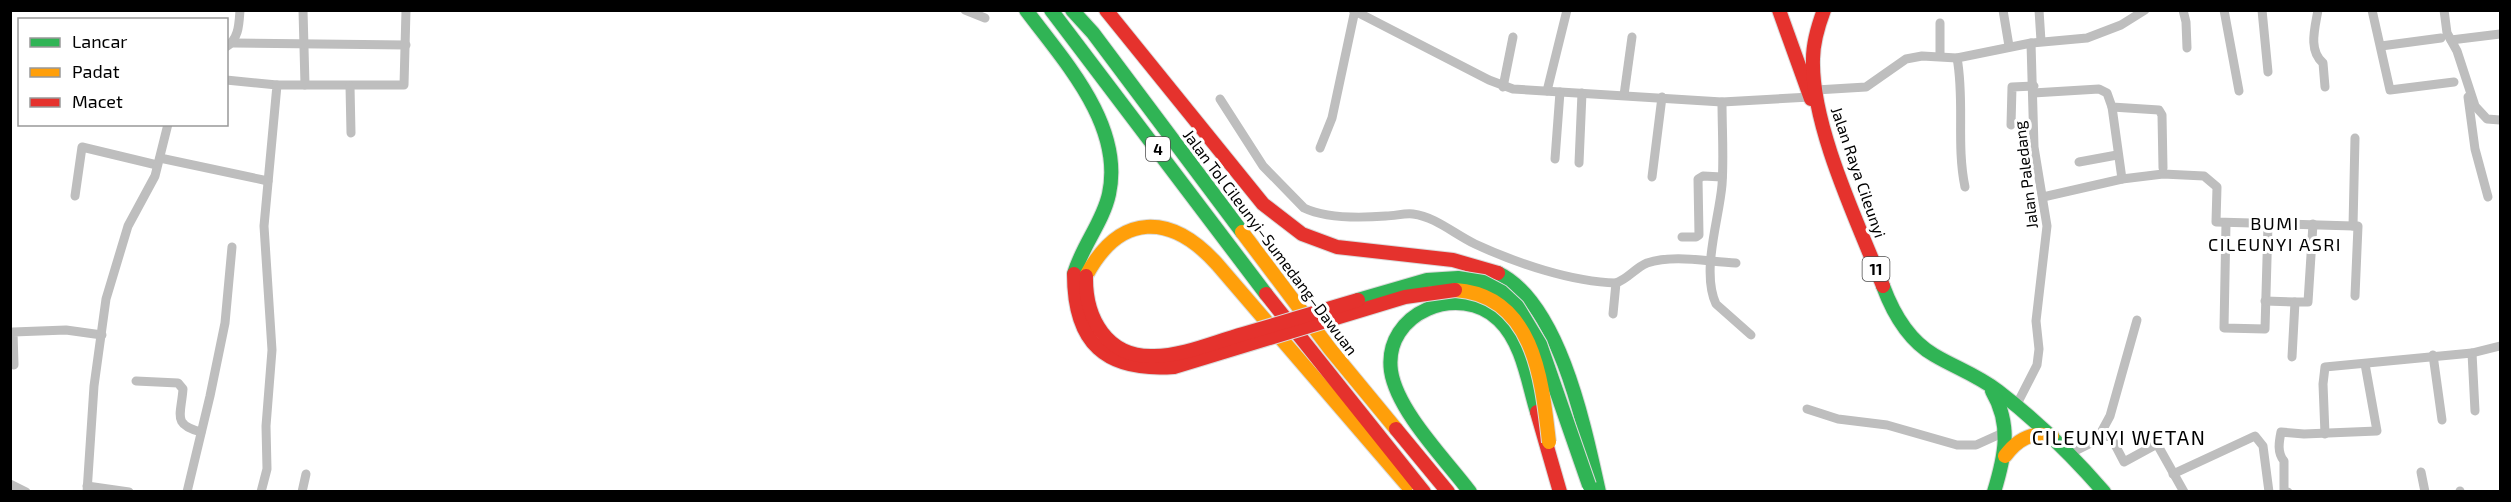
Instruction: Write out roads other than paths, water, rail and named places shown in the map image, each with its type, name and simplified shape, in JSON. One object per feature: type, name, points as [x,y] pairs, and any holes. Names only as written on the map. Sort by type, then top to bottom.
[{"type":"highway","points":[[1026,10],[1096,113],[1112,151],[1113,171],[1109,195],[1078,260],[1087,309],[1101,334],[1113,346],[1147,357],[1187,350],[1418,282],[1446,278],[1485,283],[1517,303],[1534,329],[1580,450],[1591,492]]},
{"type":"highway","name":"Jalan Tol Cileunyi–Sumedang–Dawuan","points":[[1051,10],[1379,444],[1424,492]]},
{"type":"highway","name":"Jalan Tol Cileunyi–Sumedang–Dawuan","points":[[1072,10],[1093,33],[1330,349],[1448,492]]},
{"type":"highway","points":[[1106,10],[1239,177],[1277,217],[1302,234],[1337,248],[1454,260],[1492,270],[1515,282],[1542,314],[1551,333],[1588,448],[1599,492]]},
{"type":"highway","name":"11","points":[[1779,10],[1790,45],[1813,93]]},
{"type":"highway","name":"Jalan Raya Cileunyi","points":[[1824,10],[1814,42],[1813,93],[1821,125],[1885,292],[1902,325],[1927,352],[1977,375],[2016,406],[2071,453],[2104,492]]},
{"type":"highway","points":[[1790,45],[1800,48],[1814,42]]},
{"type":"highway","points":[[1413,492],[1379,444],[1240,290],[1187,236],[1160,226],[1143,226],[1126,230],[1101,250],[1080,275],[1072,295],[1075,313],[1091,343],[1120,364],[1155,370],[1174,367],[1417,294],[1461,290],[1479,294],[1495,302],[1509,313],[1527,344],[1542,395],[1560,492]]},
{"type":"highway","points":[[1470,492],[1405,404],[1391,372],[1390,357],[1393,342],[1411,317],[1425,308],[1441,303],[1473,304],[1498,320],[1516,347],[1549,442]]},
{"type":"highway","name":"11","points":[[1977,375],[2000,403],[2007,431],[2004,457],[1994,492]]},
{"type":"highway","points":[[2004,457],[2013,444],[2027,436],[2041,434],[2052,436]]},
{"type":"street","points":[[240,10],[230,45],[304,43],[406,45]]},
{"type":"street","points":[[303,10],[305,85]]},
{"type":"street","points":[[228,80],[276,85],[404,85],[406,10]]},
{"type":"street","points":[[965,10],[985,18]]},
{"type":"street","points":[[1547,92],[1567,10]]},
{"type":"street","points":[[2003,10],[2009,46]]},
{"type":"street","name":"Jalan Paledang","points":[[2016,406],[2032,378],[2039,349],[2036,321],[2047,226],[2034,147],[2033,89],[2039,10]]},
{"type":"street","points":[[2183,10],[2187,48]]},
{"type":"street","points":[[2224,10],[2239,91]]},
{"type":"street","points":[[2262,10],[2268,72]]},
{"type":"street","points":[[2318,10],[2314,42],[2316,58],[2323,63],[2325,87]]},
{"type":"street","points":[[2372,10],[2390,90],[2454,82]]},
{"type":"street","points":[[2444,10],[2447,33],[2480,114],[2487,119],[2500,120]]},
{"type":"street","points":[[1320,148],[1332,118],[1355,11],[1503,87],[1547,92],[1722,102],[1866,87],[1906,59],[1940,56],[1957,58],[2009,46],[2087,38],[2140,12]]},
{"type":"street","points":[[1940,23],[1940,56]]},
{"type":"street","points":[[2451,40],[2500,34]]},
{"type":"street","points":[[1503,87],[1513,37]]},
{"type":"street","points":[[1624,95],[1632,37]]},
{"type":"street","points":[[2381,46],[2441,38]]},
{"type":"street","points":[[1957,58],[1962,84],[1960,127],[1965,187]]},
{"type":"street","points":[[261,492],[267,469],[266,426],[272,350],[264,226],[276,85]]},
{"type":"street","points":[[350,86],[351,133]]},
{"type":"street","points":[[2467,86],[2475,149],[2488,197]]},
{"type":"street","points":[[2011,125],[2012,87],[2099,89],[2107,93],[2112,107],[2122,179]]},
{"type":"street","points":[[1555,159],[1560,92]]},
{"type":"street","points":[[1579,163],[1582,93]]},
{"type":"street","points":[[1652,177],[1662,97]]},
{"type":"street","points":[[1220,99],[1263,166],[1304,208],[1312,212],[1360,218],[1413,214],[1443,225],[1462,238],[1507,258],[1594,282],[1616,283],[1647,264],[1681,259],[1736,262]]},
{"type":"street","points":[[1722,102],[1722,177],[1710,260],[1716,304],[1751,335]]},
{"type":"street","points":[[2112,107],[2159,110],[2162,115],[2163,168]]},
{"type":"street","points":[[129,492],[87,489],[94,386],[106,299],[128,226],[155,176],[168,126]]},
{"type":"street","points":[[2353,226],[2355,138]]},
{"type":"street","points":[[75,196],[82,147],[268,181]]},
{"type":"street","points":[[2079,162],[2117,155]]},
{"type":"street","points":[[2043,197],[2122,179],[2163,174],[2204,176],[2217,187],[2216,222],[2358,226],[2355,296]]},
{"type":"street","points":[[1682,237],[1699,235],[1698,179],[1703,176],[1722,177]]},
{"type":"street","points":[[2226,223],[2224,328],[2265,329],[2268,224]]},
{"type":"street","points":[[2265,301],[2308,303],[2313,224]]},
{"type":"street","points":[[187,492],[225,323],[232,247]]},
{"type":"street","points":[[1613,314],[1616,283]]},
{"type":"street","points":[[2292,357],[2295,302]]},
{"type":"street","points":[[2071,453],[2091,444],[2100,435],[2110,416],[2137,320]]},
{"type":"street","points":[[14,365],[13,332],[66,330],[102,335]]},
{"type":"street","points":[[2325,434],[2323,369],[2472,352],[2500,346]]},
{"type":"street","points":[[2472,352],[2475,411]]},
{"type":"street","points":[[2433,355],[2442,420]]},
{"type":"street","points":[[2288,492],[2284,491],[2284,461],[2280,457],[2278,444],[2281,432],[2325,434],[2377,431],[2365,364]]},
{"type":"street","points":[[136,381],[178,383],[183,389],[181,423],[184,428],[201,432]]},
{"type":"street","points":[[1807,409],[1838,419],[1887,425],[1957,445],[1976,446],[2007,431]]},
{"type":"street","points":[[2100,435],[2111,437],[2124,462],[2157,444],[2184,492]]},
{"type":"street","points":[[2173,474],[2254,436],[2263,446],[2269,492]]},
{"type":"street","points":[[2421,472],[2426,492]]},
{"type":"street","points":[[302,492],[306,474]]},
{"type":"street","points":[[10,484],[26,492]]},
{"type":"district","name":"BUMI CILEUNYI ASRI","points":[[2275,233]]},
{"type":"district","name":"CILEUNYI WETAN","points":[[2119,437]]}]
